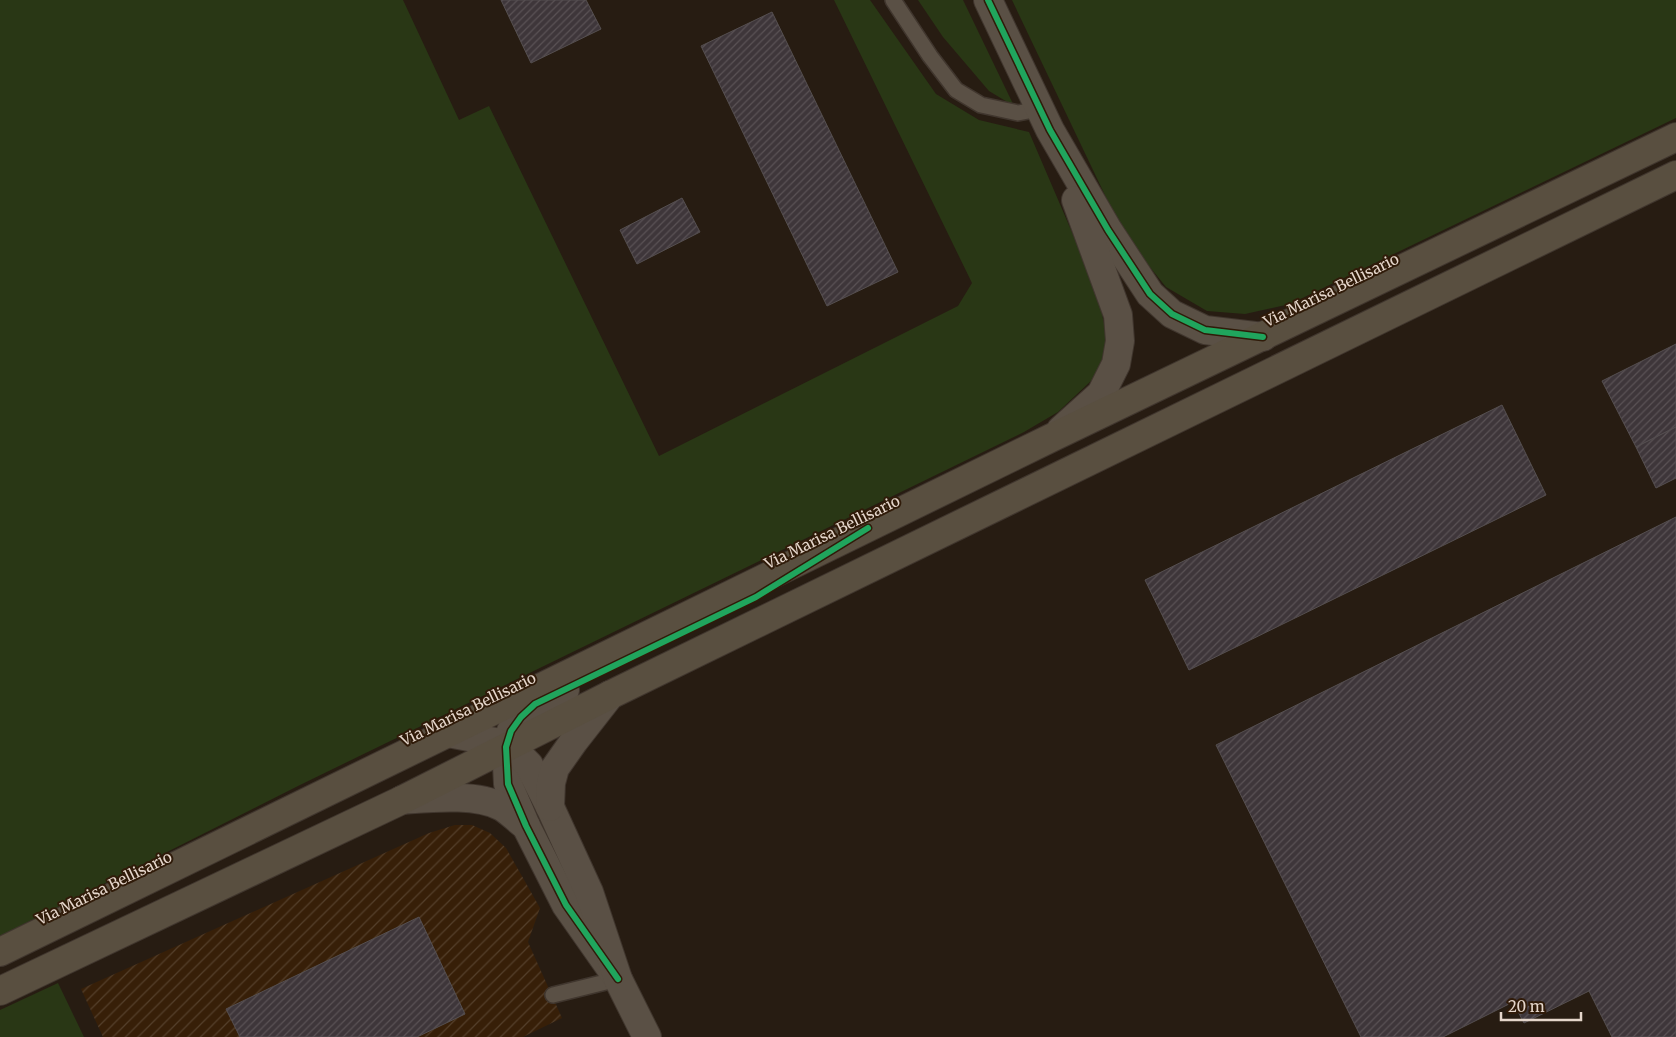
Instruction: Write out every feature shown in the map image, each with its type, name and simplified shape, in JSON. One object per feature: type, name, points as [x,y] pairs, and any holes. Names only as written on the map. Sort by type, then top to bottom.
[{"type":"main road","name":"Via Marisa Bellisario","points":[[0,952],[1051,438],[1676,136]]},
{"type":"main road","points":[[0,991],[402,800],[610,695],[1676,175]]},
{"type":"street","points":[[988,0],[1045,120],[1108,230],[1150,294],[1172,314],[1205,330],[1263,337]]},
{"type":"street","points":[[1045,120],[1118,314],[1120,341],[1116,364],[1101,394],[1051,438]]},
{"type":"street","points":[[618,979],[566,905],[526,826],[508,784],[506,747],[512,732],[521,717],[535,704],[756,597],[868,528]]},
{"type":"street","points":[[550,807],[551,783],[555,768],[574,740],[610,695]]},
{"type":"street","points":[[448,733],[495,742],[516,752],[529,765],[589,892],[618,979],[647,1037]]},
{"type":"street","points":[[402,800],[445,797],[478,800],[501,807],[526,826]]},
{"type":"lane","points":[[893,0],[930,56],[956,90],[981,105],[1045,120]]},
{"type":"lane","points":[[553,995],[618,979]]},
{"type":"shaded area","points":[[455,825],[472,825],[490,833],[506,848],[540,908],[528,942],[562,1018],[523,1037],[103,1037],[81,989],[429,833]]},
{"type":"green space","points":[[0,0],[403,0],[459,120],[489,106],[659,456],[958,306],[972,283],[834,0],[870,0],[936,94],[979,120],[1029,132],[1080,251],[1100,304],[1107,338],[1104,359],[1092,380],[1058,412],[1024,432],[298,786],[0,936]]},
{"type":"green space","points":[[918,0],[963,0],[1014,106],[989,91],[943,37]]},
{"type":"green space","points":[[1012,0],[1676,0],[1676,118],[1290,304],[1245,314],[1207,311],[1166,287],[1124,235]]},
{"type":"green space","points":[[58,983],[84,1037],[0,1037],[0,1010]]},
{"type":"building","points":[[501,0],[586,0],[601,29],[531,63]]},
{"type":"building","points":[[772,12],[898,272],[827,306],[701,46]]},
{"type":"building","points":[[682,198],[700,232],[637,264],[620,230]]},
{"type":"building","points":[[1676,344],[1676,427],[1636,447],[1602,381]]},
{"type":"building","points":[[1502,405],[1546,495],[1189,670],[1145,580]]},
{"type":"building","points":[[1676,427],[1676,478],[1656,488],[1636,447]]},
{"type":"building","points":[[1676,517],[1676,1037],[1612,1037],[1589,991],[1524,1023],[1513,1002],[1443,1037],[1361,1037],[1216,745]]},
{"type":"building","points":[[419,917],[465,1014],[417,1037],[240,1037],[226,1009]]},
{"type":"cycle path","points":[[988,0],[1050,130],[1108,230],[1150,294],[1172,314],[1205,330],[1263,337]]},
{"type":"cycle path","points":[[618,979],[566,905],[526,826],[508,784],[506,747],[511,731],[521,717],[535,704],[756,597],[868,528]]}]
